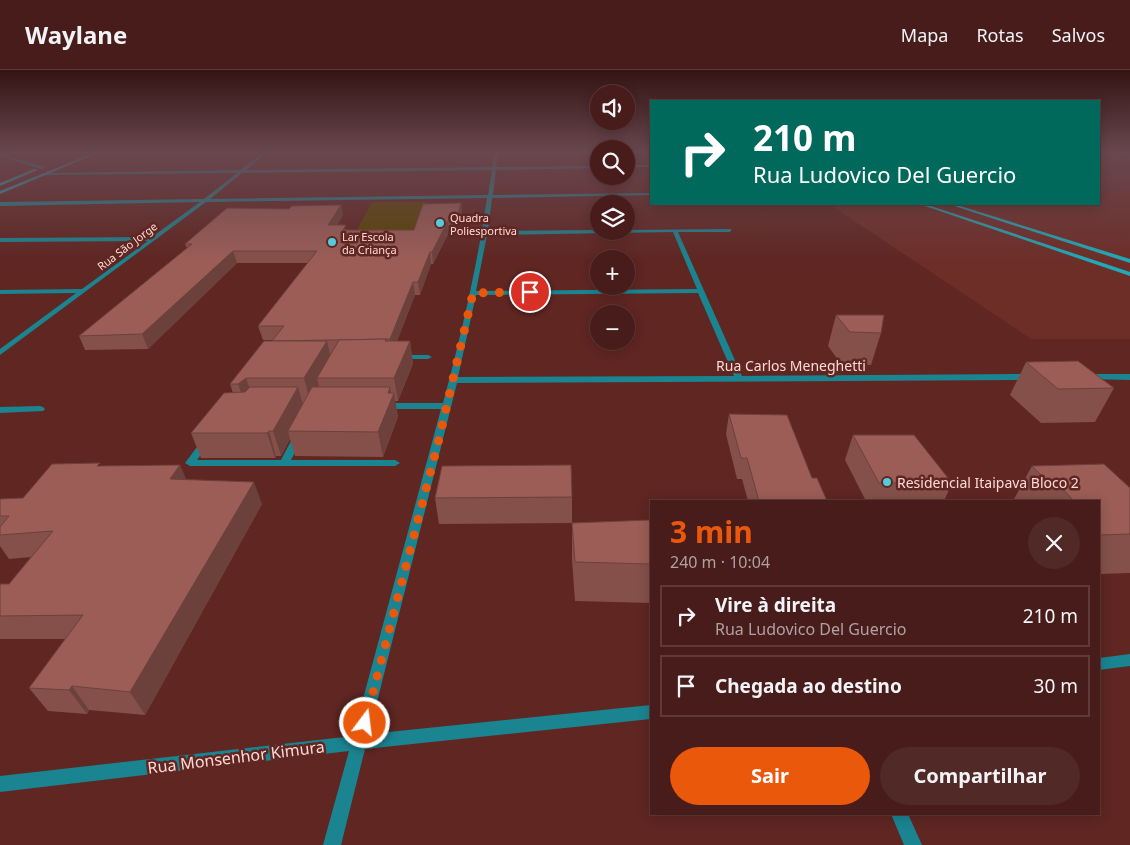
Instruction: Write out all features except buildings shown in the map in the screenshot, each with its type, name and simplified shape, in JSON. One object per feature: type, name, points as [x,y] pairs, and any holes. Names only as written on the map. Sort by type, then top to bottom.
[{"type":"main road","points":[[924,205],[1130,274]]},
{"type":"main road","points":[[953,205],[1130,262]]},
{"type":"street","name":"Rua São Jorge","points":[[0,353],[219,189]]},
{"type":"street","points":[[332,845],[460,354],[492,189]]},
{"type":"street","points":[[0,204],[650,194]]},
{"type":"street","points":[[485,233],[729,230]]},
{"type":"street","points":[[675,231],[739,379]]},
{"type":"street","points":[[0,240],[155,238]]},
{"type":"street","points":[[0,292],[84,291]]},
{"type":"street","points":[[473,293],[700,291]]},
{"type":"street","points":[[389,357],[428,357]]},
{"type":"street","name":"Rua Carlos Meneghetti","points":[[453,380],[1042,377]]},
{"type":"street","points":[[1081,377],[1130,377]]},
{"type":"street","points":[[371,406],[447,406]]},
{"type":"street","points":[[0,410],[40,409]]},
{"type":"street","points":[[284,463],[306,422]]},
{"type":"street","points":[[212,434],[190,463],[395,463]]},
{"type":"street","points":[[1100,664],[1130,660]]},
{"type":"street","name":"Rua Monsenhor Kimura","points":[[0,784],[360,742],[650,712]]},
{"type":"street","points":[[899,815],[913,845]]},
{"type":"shaded area","points":[[1100,189],[1130,189],[1130,339],[1031,339],[830,205],[1100,205]]},
{"type":"shaded area","points":[[372,202],[428,202],[416,234],[354,235]]},
{"type":"place","name":"Quadra Poliesportiva","points":[[440,223]]},
{"type":"place","name":"Lar Escola da Criança","points":[[332,242]]},
{"type":"place","name":"Residencial Itaipava Bloco 2","points":[[887,482]]},
{"type":"route","points":[[365,723],[439,439],[473,293],[530,292]]}]
